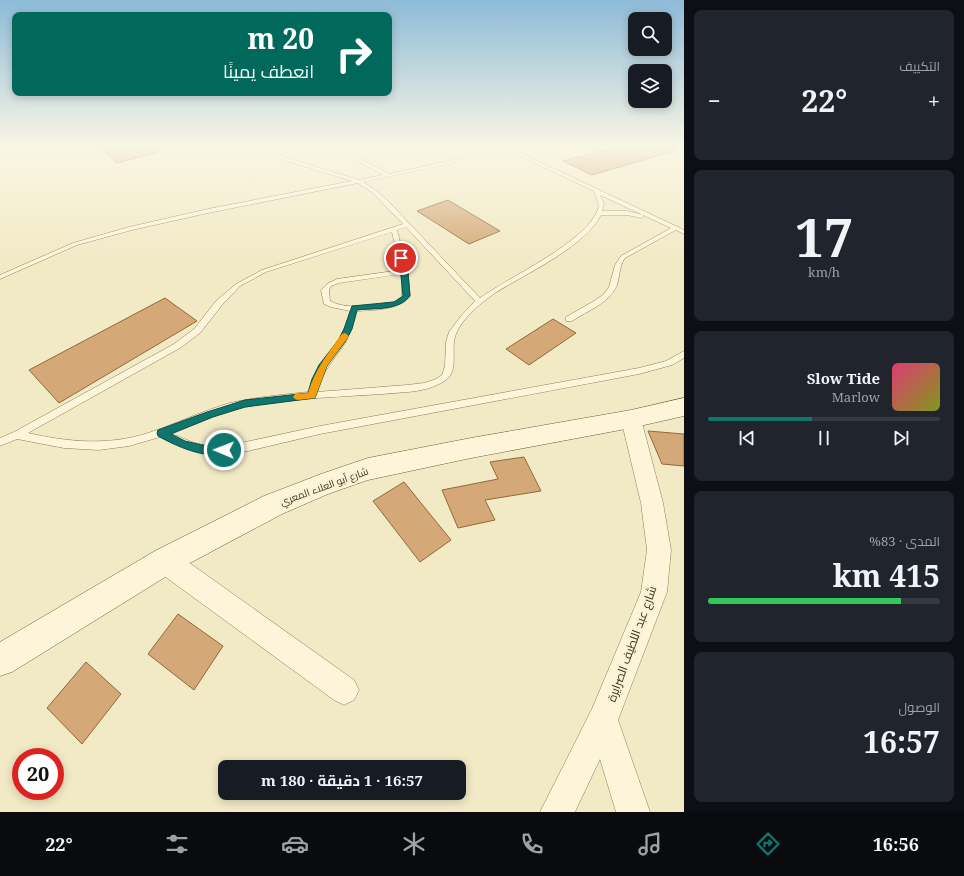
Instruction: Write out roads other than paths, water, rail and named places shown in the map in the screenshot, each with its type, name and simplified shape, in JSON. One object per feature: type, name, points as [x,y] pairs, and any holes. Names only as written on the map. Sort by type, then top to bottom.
[{"type":"street","name":"شارع أبو العلاء المعري","points":[[0,660],[165,561],[273,505],[321,485],[368,469],[471,448],[631,419],[684,407]]},
{"type":"street","name":"شارع عبد اللطيف الصرايرة","points":[[557,812],[603,720],[654,592],[659,550],[652,503],[631,419]]},
{"type":"street","points":[[165,561],[344,690]]},
{"type":"street","points":[[603,720],[633,812]]},
{"type":"lane","points":[[0,277],[76,244],[131,228],[208,211],[344,185]]},
{"type":"lane","points":[[364,185],[375,192],[386,202],[479,301]]},
{"type":"lane","points":[[582,185],[684,232]]},
{"type":"lane","points":[[17,436],[63,445],[84,447],[119,444],[161,433],[245,403],[410,388],[441,380],[448,372],[451,357],[450,342],[452,334],[479,301],[574,240],[589,228],[601,206],[596,192]]},
{"type":"lane","points":[[599,212],[626,213],[656,219]]},
{"type":"lane","points":[[0,442],[17,436],[177,346],[197,331],[219,303],[238,285],[251,277],[270,269],[406,225]]},
{"type":"lane","points":[[569,319],[602,299],[611,290],[618,262],[623,257],[676,228]]},
{"type":"lane","points":[[394,229],[405,272],[406,296],[402,301],[395,304],[342,309],[333,307],[327,302],[325,290],[329,285],[337,281],[405,272]]},
{"type":"lane","points":[[312,396],[316,379],[348,329],[354,308]]},
{"type":"lane","points":[[161,433],[182,445],[202,450],[224,450],[298,434],[414,414],[639,371],[669,363],[684,354]]}]
